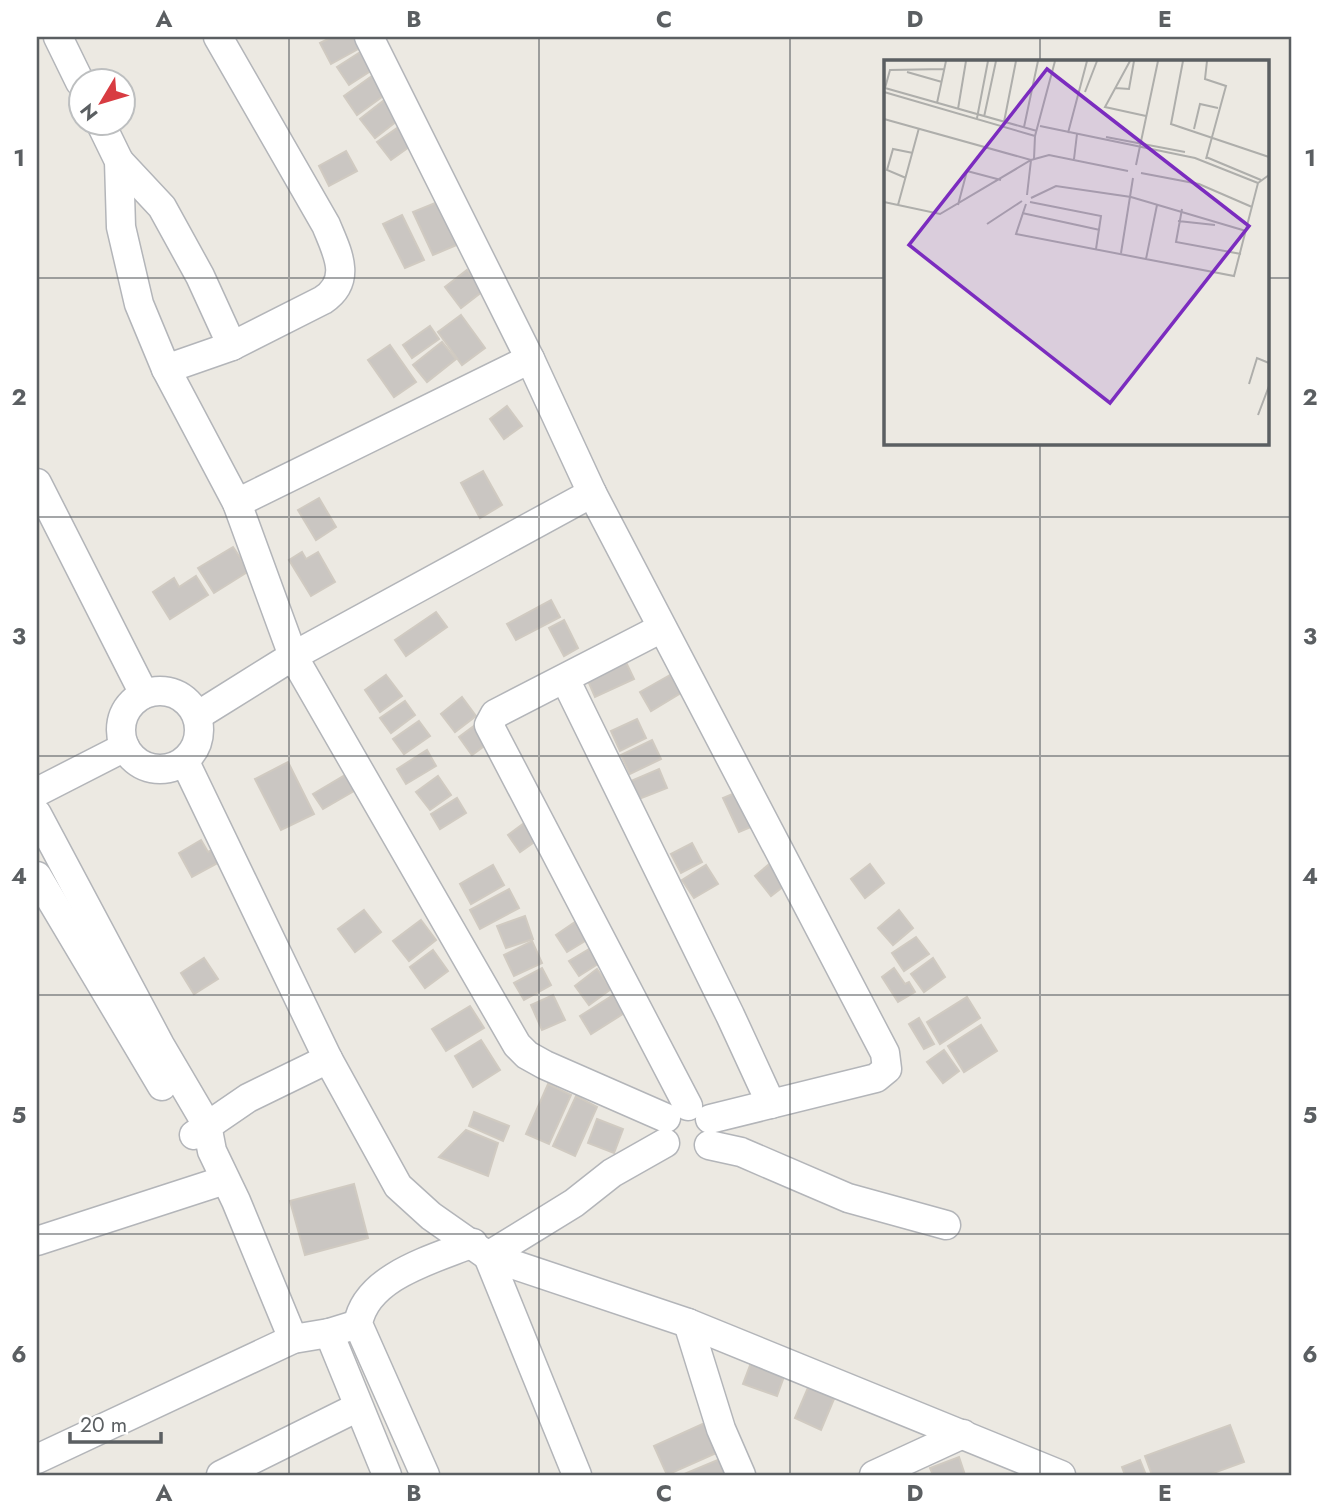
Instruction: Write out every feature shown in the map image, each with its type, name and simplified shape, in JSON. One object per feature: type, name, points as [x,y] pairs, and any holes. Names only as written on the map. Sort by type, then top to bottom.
[{"type":"street","points":[[58,37],[72,66]]},
{"type":"street","points":[[166,369],[232,346],[323,300],[334,292],[340,279],[339,256],[326,225],[218,37]]},
{"type":"street","points":[[369,37],[530,359],[592,492],[879,1041],[887,1062],[887,1069],[876,1078],[688,1126],[612,1173],[574,1203],[480,1249],[400,1272],[370,1296],[360,1311],[358,1324],[425,1475]]},
{"type":"street","points":[[107,136],[119,161],[162,207],[200,276],[232,346]]},
{"type":"street","points":[[119,161],[121,226],[139,304],[166,369],[237,503],[293,656],[517,1045],[527,1055],[545,1065],[848,1198],[946,1225]]},
{"type":"street","points":[[237,503],[530,359]]},
{"type":"street","points":[[37,483],[144,694]]},
{"type":"street","points":[[197,716],[293,656],[592,492]]},
{"type":"street","points":[[662,628],[495,714],[491,717],[490,729],[688,1126]]},
{"type":"street","points":[[565,679],[771,1104]]},
{"type":"street","points":[[169,691],[181,696],[191,705],[200,728],[199,741],[185,762],[169,769],[151,769],[135,761],[125,747],[121,722],[133,701],[144,694],[169,691]]},
{"type":"street","points":[[37,792],[125,747]]},
{"type":"street","points":[[185,762],[328,1059],[398,1186],[430,1216],[480,1249],[688,1323],[1061,1475]]},
{"type":"street","points":[[37,814],[160,1045],[225,1180],[293,1339]]},
{"type":"street","points":[[37,876],[204,1137]]},
{"type":"street","points":[[204,1137],[248,1098],[328,1059]]},
{"type":"street","points":[[37,1241],[225,1180]]},
{"type":"street","points":[[480,1249],[577,1475]]},
{"type":"street","points":[[688,1323],[721,1429],[741,1475]]},
{"type":"street","points":[[37,1459],[293,1339],[329,1333],[358,1324]]},
{"type":"street","points":[[329,1333],[387,1475]]},
{"type":"street","points":[[220,1475],[358,1407]]},
{"type":"street","points":[[873,1475],[963,1434]]},
{"type":"building","points":[[332,37],[363,37],[367,44],[331,64],[320,43]]},
{"type":"building","points":[[368,47],[380,65],[349,85],[337,67]]},
{"type":"building","points":[[376,73],[390,91],[357,115],[344,96]]},
{"type":"building","points":[[387,98],[402,117],[375,138],[360,119]]},
{"type":"building","points":[[403,124],[416,142],[391,160],[377,142]]},
{"type":"building","points":[[346,151],[357,171],[329,186],[319,166]]},
{"type":"building","points":[[440,201],[459,244],[433,255],[413,212]]},
{"type":"building","points":[[402,215],[424,260],[405,268],[383,224]]},
{"type":"building","points":[[467,270],[483,291],[461,308],[445,287]]},
{"type":"building","points":[[461,315],[485,348],[462,365],[438,332]]},
{"type":"building","points":[[430,326],[439,339],[412,358],[403,345]]},
{"type":"building","points":[[442,342],[456,359],[427,382],[413,365]]},
{"type":"building","points":[[390,345],[416,382],[394,397],[368,360]]},
{"type":"building","points":[[507,406],[522,426],[504,439],[490,419]]},
{"type":"building","points":[[483,471],[502,505],[480,518],[461,483]]},
{"type":"building","points":[[319,498],[336,527],[316,540],[298,510]]},
{"type":"building","points":[[233,547],[249,571],[214,593],[198,568]]},
{"type":"building","points":[[302,552],[306,559],[318,552],[335,582],[311,596],[289,560]]},
{"type":"building","points":[[196,576],[208,595],[170,619],[153,592],[174,578],[179,587]]},
{"type":"building","points":[[551,600],[560,617],[516,640],[507,624]]},
{"type":"building","points":[[436,612],[447,627],[406,656],[395,640]]},
{"type":"building","points":[[564,620],[578,648],[564,656],[549,628]]},
{"type":"building","points":[[623,656],[634,679],[595,697],[585,674]]},
{"type":"building","points":[[386,675],[402,696],[380,712],[365,690]]},
{"type":"building","points":[[670,675],[681,693],[651,711],[640,692]]},
{"type":"building","points":[[462,697],[476,716],[455,732],[441,714]]},
{"type":"building","points":[[405,701],[415,715],[391,733],[380,718]]},
{"type":"building","points":[[637,719],[646,738],[620,751],[611,731]]},
{"type":"building","points":[[419,721],[430,736],[404,754],[393,739]]},
{"type":"building","points":[[478,723],[491,741],[472,755],[459,737]]},
{"type":"building","points":[[652,740],[661,759],[630,774],[621,755]]},
{"type":"building","points":[[427,750],[436,766],[406,784],[397,769]]},
{"type":"building","points":[[288,762],[314,814],[281,830],[255,779]]},
{"type":"building","points":[[659,769],[667,788],[639,799],[631,781]]},
{"type":"building","points":[[352,771],[361,787],[323,809],[313,794]]},
{"type":"building","points":[[438,776],[451,795],[430,810],[416,792]]},
{"type":"building","points":[[742,790],[758,824],[739,832],[723,798]]},
{"type":"building","points":[[457,798],[466,813],[440,829],[431,814]]},
{"type":"building","points":[[527,821],[540,838],[520,852],[508,835]]},
{"type":"building","points":[[201,840],[208,852],[216,848],[223,860],[192,877],[179,853]]},
{"type":"building","points":[[692,843],[702,862],[681,873],[671,854]]},
{"type":"building","points":[[773,861],[789,882],[771,896],[755,876]]},
{"type":"building","points":[[870,864],[884,883],[865,898],[851,879]]},
{"type":"building","points":[[493,865],[504,885],[471,904],[460,884]]},
{"type":"building","points":[[706,865],[718,884],[694,898],[682,880]]},
{"type":"building","points":[[509,889],[519,908],[480,929],[470,910]]},
{"type":"building","points":[[364,910],[381,932],[355,952],[338,929]]},
{"type":"building","points":[[899,910],[913,928],[893,945],[878,928]]},
{"type":"building","points":[[525,916],[533,939],[506,948],[497,926]]},
{"type":"building","points":[[421,920],[436,940],[409,961],[393,941]]},
{"type":"building","points":[[578,920],[590,938],[567,952],[556,935]]},
{"type":"building","points":[[916,937],[929,954],[904,971],[892,953]]},
{"type":"building","points":[[532,941],[542,963],[514,976],[504,955]]},
{"type":"building","points":[[589,949],[598,964],[579,976],[569,961]]},
{"type":"building","points":[[433,950],[448,971],[425,988],[410,967]]},
{"type":"building","points":[[204,958],[218,979],[194,994],[181,973]]},
{"type":"building","points":[[933,958],[945,977],[924,992],[911,974]]},
{"type":"building","points":[[542,968],[551,985],[524,1000],[514,983]]},
{"type":"building","points":[[894,968],[905,984],[909,982],[915,992],[898,1002],[882,977]]},
{"type":"building","points":[[597,969],[611,989],[589,1005],[575,986]]},
{"type":"building","points":[[615,994],[626,1012],[591,1034],[580,1016]]},
{"type":"building","points":[[553,995],[565,1020],[542,1030],[531,1005]]},
{"type":"building","points":[[967,997],[980,1018],[940,1044],[927,1022]]},
{"type":"building","points":[[470,1006],[484,1028],[446,1051],[432,1029]]},
{"type":"building","points":[[919,1018],[934,1044],[924,1049],[909,1024]]},
{"type":"building","points":[[981,1025],[997,1051],[964,1072],[948,1046]]},
{"type":"building","points":[[481,1040],[500,1070],[473,1087],[455,1056]]},
{"type":"building","points":[[944,1050],[959,1071],[943,1083],[927,1062]]},
{"type":"building","points":[[548,1084],[571,1095],[549,1144],[526,1134]]},
{"type":"building","points":[[576,1096],[597,1107],[575,1156],[553,1146]]},
{"type":"building","points":[[474,1112],[509,1126],[503,1141],[469,1126]]},
{"type":"building","points":[[597,1119],[623,1129],[614,1153],[588,1143]]},
{"type":"building","points":[[466,1130],[498,1143],[488,1176],[439,1157]]},
{"type":"building","points":[[354,1184],[368,1238],[305,1255],[290,1201]]},
{"type":"building","points":[[754,1355],[787,1368],[777,1396],[743,1384]]},
{"type":"building","points":[[813,1376],[839,1387],[821,1430],[795,1418]]},
{"type":"building","points":[[709,1421],[723,1450],[667,1475],[654,1446]]},
{"type":"building","points":[[1230,1425],[1244,1462],[1208,1475],[1152,1475],[1145,1456]]},
{"type":"building","points":[[959,1457],[965,1475],[933,1475],[930,1468]]},
{"type":"building","points":[[720,1459],[727,1475],[682,1475]]},
{"type":"building","points":[[1140,1460],[1146,1475],[1125,1475],[1122,1467]]}]
